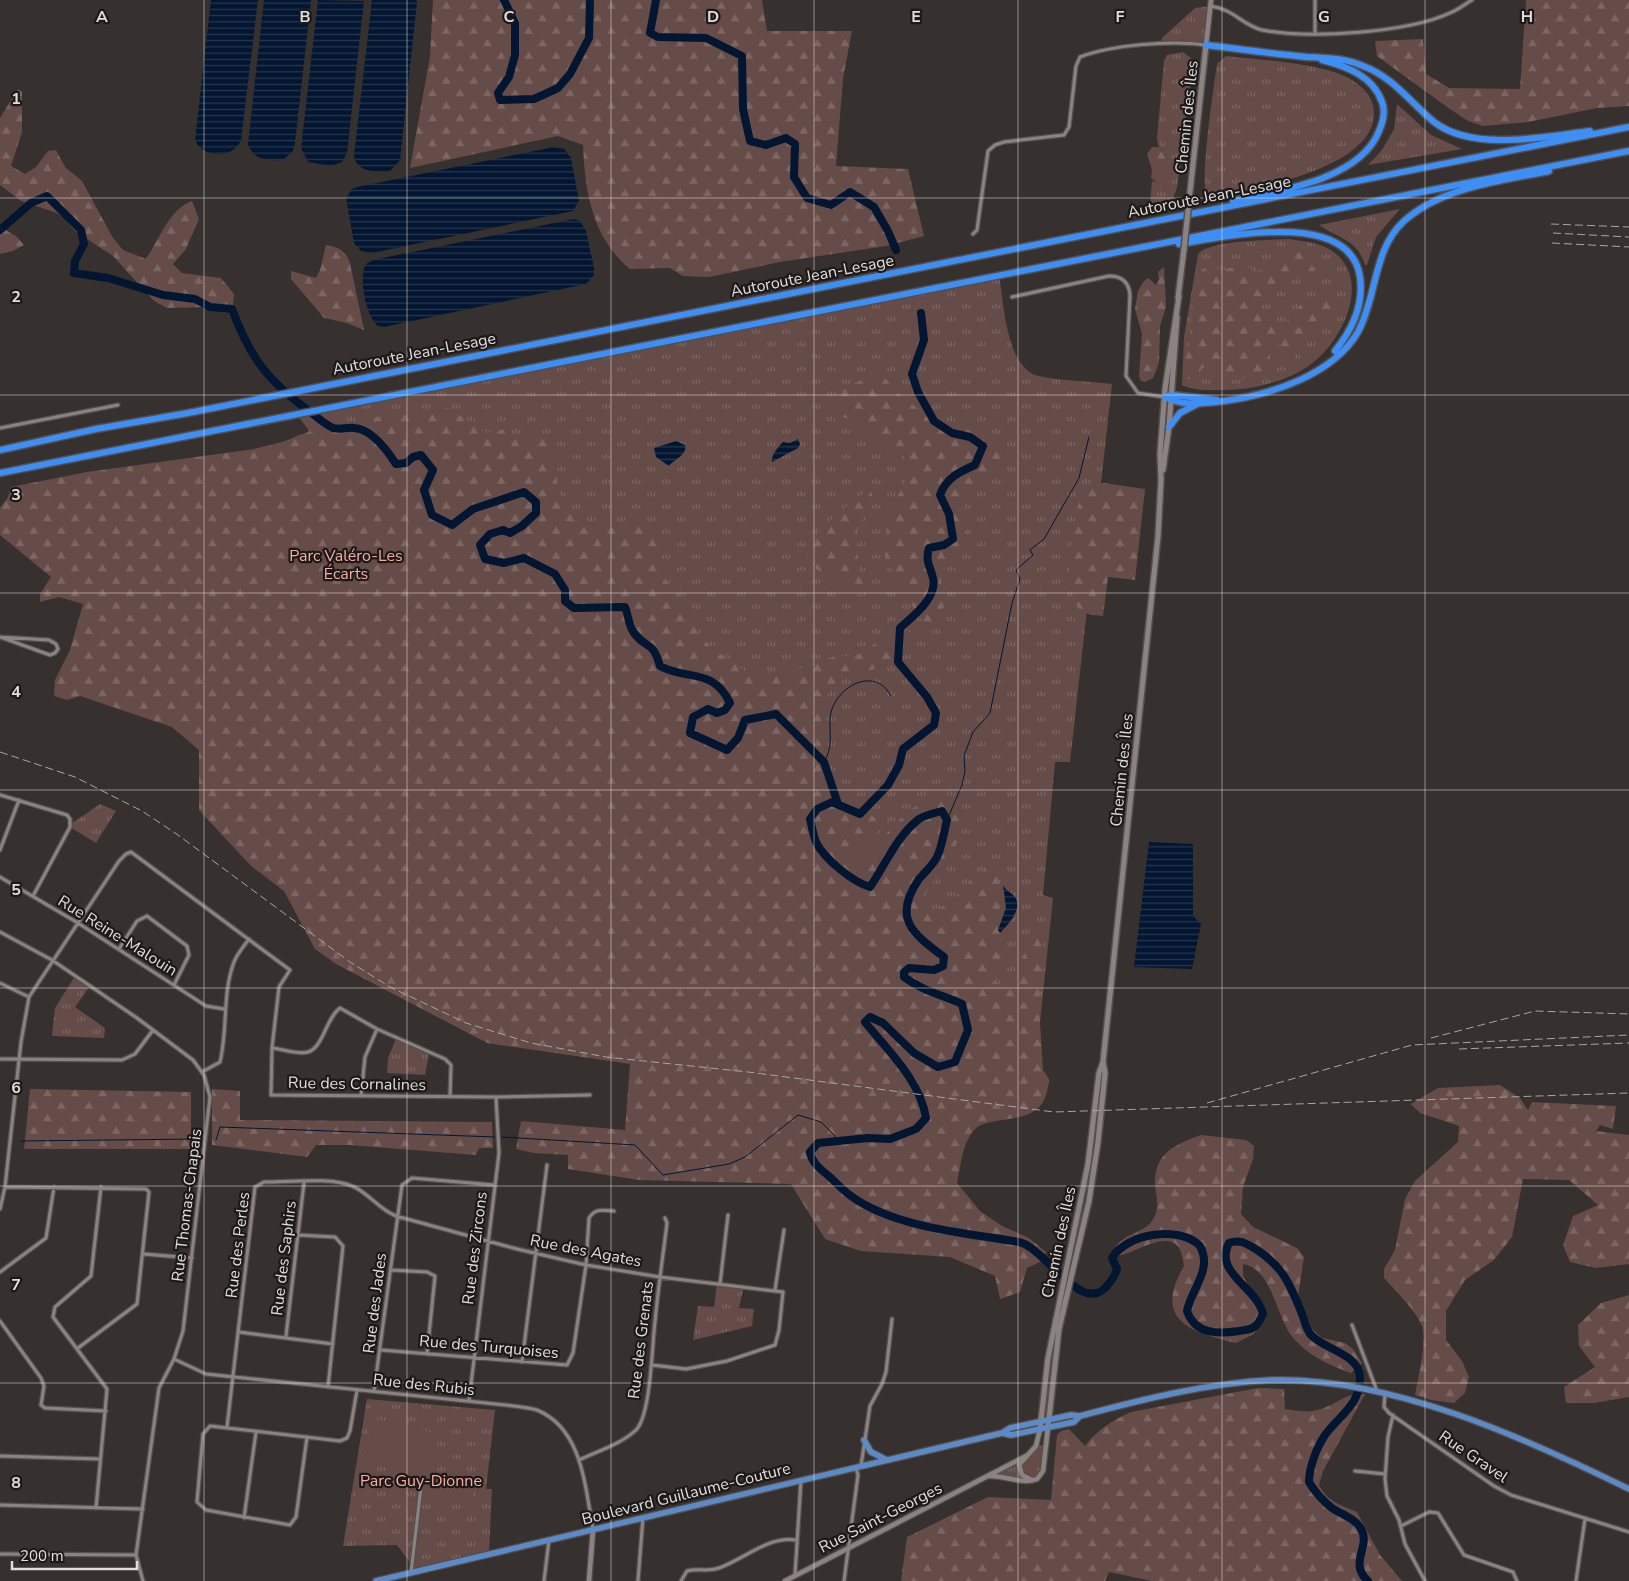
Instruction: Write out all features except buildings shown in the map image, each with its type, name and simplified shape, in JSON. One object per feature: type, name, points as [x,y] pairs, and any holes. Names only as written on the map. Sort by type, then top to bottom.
[{"type":"highway","points":[[1206,45],[1340,59],[1379,72],[1393,82],[1436,123],[1469,137],[1490,139],[1532,138],[1626,128]]},
{"type":"highway","points":[[1194,213],[1208,207],[1325,177],[1342,169],[1369,148],[1382,124],[1383,105],[1380,95],[1368,82],[1351,70],[1308,57]]},
{"type":"highway","name":"Autoroute Jean-Lesage","points":[[0,450],[96,429],[313,388],[1626,128]]},
{"type":"highway","points":[[0,473],[270,418],[1629,151]]},
{"type":"highway","points":[[1169,398],[1198,404],[1242,399],[1287,386],[1313,373],[1331,359],[1356,334],[1366,315],[1382,257],[1390,238],[1412,214],[1457,192],[1620,152]]},
{"type":"highway","points":[[1138,248],[1284,232],[1318,236],[1338,245],[1353,261],[1359,272],[1361,287],[1354,321],[1331,359]]},
{"type":"highway","points":[[1169,398],[1221,401]]},
{"type":"highway","points":[[1170,427],[1180,413],[1198,404]]},
{"type":"main road","name":"Chemin des Îles","points":[[1161,480],[1160,454],[1169,398],[1206,45]]},
{"type":"main road","name":"Chemin des Îles","points":[[1040,1429],[1048,1358],[1088,1164],[1099,1073],[1103,1062],[1150,614],[1161,480],[1170,427],[1169,398]]},
{"type":"main road","name":"Chemin des Îles","points":[[1048,1427],[1059,1329],[1089,1201],[1098,1142],[1105,1074],[1103,1062]]},
{"type":"main road","name":"Boulevard Guillaume-Couture","points":[[376,1581],[801,1479],[858,1468],[1002,1433],[1010,1428],[1071,1415],[1080,1416],[1183,1390],[1229,1384],[1301,1380],[1385,1393],[1454,1414],[1629,1489]]},
{"type":"main road","name":"Boulevard Guillaume-Couture","points":[[1002,1433],[1011,1435],[1074,1422],[1080,1416]]},
{"type":"main road","points":[[864,1440],[871,1452],[887,1460]]},
{"type":"street","name":"Chemin des Îles","points":[[1206,45],[1211,0]]},
{"type":"street","points":[[1314,0],[1315,33]]},
{"type":"street","points":[[1210,6],[1230,11],[1250,25],[1262,30],[1315,33],[1363,31],[1416,24],[1452,12],[1472,0]]},
{"type":"street","points":[[974,234],[977,230],[988,151],[995,145],[1004,142],[1064,135],[1069,127],[1076,66],[1080,57],[1095,51],[1175,42],[1206,45]]},
{"type":"street","points":[[1012,297],[1109,276],[1122,279],[1128,286],[1130,294],[1126,376],[1138,393],[1169,398]]},
{"type":"street","points":[[0,428],[118,404]]},
{"type":"street","points":[[0,637],[49,640],[56,644],[58,649],[50,655],[0,637]]},
{"type":"street","points":[[0,795],[67,815],[71,824],[33,896]]},
{"type":"street","points":[[0,850],[19,800]]},
{"type":"street","name":"Rue des Cornalines","points":[[78,923],[119,862],[131,852],[290,970],[279,987],[272,1048],[271,1095],[450,1097],[590,1095]]},
{"type":"street","name":"Rue Reine-Malouin","points":[[0,877],[78,923],[206,1006],[224,1009]]},
{"type":"street","points":[[119,949],[138,921],[147,916],[187,946],[190,955],[174,985]]},
{"type":"street","points":[[0,1208],[5,1187],[19,1059],[29,997],[78,923]]},
{"type":"street","name":"Rue Thomas-Chapais","points":[[0,932],[52,960],[194,1060],[202,1072],[210,1097],[183,1331],[174,1359],[159,1388],[136,1554],[144,1581]]},
{"type":"street","points":[[202,1072],[220,1062],[224,1043],[224,1009],[234,961],[249,939]]},
{"type":"street","points":[[0,983],[29,997]]},
{"type":"street","points":[[272,1048],[307,1053],[315,1049],[334,1012],[340,1008],[378,1029],[445,1059],[451,1065],[450,1097]]},
{"type":"street","points":[[361,1096],[365,1057],[378,1029]]},
{"type":"street","points":[[0,1059],[122,1060],[135,1054],[153,1030]]},
{"type":"street","name":"Rue des Zircons","points":[[469,1401],[499,1153],[496,1097]]},
{"type":"street","points":[[522,1362],[534,1253],[547,1165]]},
{"type":"street","name":"Rue des Jades","points":[[374,1392],[391,1270],[396,1216],[402,1185],[412,1178],[494,1185]]},
{"type":"street","name":"Rue des Perles","points":[[227,1426],[256,1187],[264,1182],[304,1183],[332,1181],[353,1186],[383,1212],[396,1216]]},
{"type":"street","name":"Rue des Saphirs","points":[[286,1336],[304,1183]]},
{"type":"street","points":[[5,1187],[101,1186],[146,1189],[149,1192],[144,1254],[137,1304],[78,1348]]},
{"type":"street","points":[[96,1508],[107,1389],[53,1317],[53,1311],[55,1306],[91,1276],[101,1186]]},
{"type":"street","points":[[0,1272],[46,1238],[54,1187]]},
{"type":"street","name":"Rue des Turquoises","points":[[381,1350],[567,1365],[571,1360],[586,1265],[589,1218],[593,1212],[600,1210],[614,1211]]},
{"type":"street","points":[[720,1284],[728,1214]]},
{"type":"street","name":"Rue des Agates","points":[[396,1216],[586,1265],[660,1277],[775,1290]]},
{"type":"street","name":"Rue des Grenats","points":[[579,1460],[610,1446],[637,1429],[644,1413],[652,1365],[667,1224],[665,1218]]},
{"type":"street","points":[[652,1365],[686,1368],[727,1362],[774,1345],[779,1330],[783,1292],[775,1290],[784,1230]]},
{"type":"street","points":[[298,1235],[335,1237],[343,1246],[328,1387]]},
{"type":"street","points":[[144,1254],[192,1258]]},
{"type":"street","points":[[391,1270],[428,1272],[435,1276],[427,1354]]},
{"type":"street","points":[[844,1581],[858,1468],[870,1406],[886,1372],[892,1319]]},
{"type":"street","points":[[0,1321],[41,1378],[44,1386],[41,1404],[45,1408],[106,1411]]},
{"type":"street","points":[[1352,1325],[1377,1391]]},
{"type":"street","points":[[239,1332],[286,1336],[333,1344]]},
{"type":"street","name":"Rue des Rubis","points":[[174,1359],[206,1374],[469,1401],[537,1410],[556,1423],[569,1437],[579,1460],[594,1530]]},
{"type":"street","points":[[307,1438],[296,1517],[290,1525],[206,1510],[197,1502],[203,1434],[210,1426],[227,1426],[256,1432],[340,1441],[347,1438],[350,1431],[357,1390]]},
{"type":"street","points":[[1385,1393],[1384,1407],[1392,1415],[1385,1474],[1387,1496],[1401,1526],[1405,1544],[1425,1581]]},
{"type":"street","name":"Rue Gravel","points":[[1392,1415],[1470,1471],[1504,1491],[1629,1532]]},
{"type":"street","points":[[988,1476],[1033,1481],[1042,1475],[1048,1427]]},
{"type":"street","points":[[1033,1481],[1024,1477],[1019,1468],[1038,1443],[1040,1429]]},
{"type":"street","points":[[244,1518],[256,1432]]},
{"type":"street","name":"Rue Saint-Georges","points":[[784,1581],[1028,1455]]},
{"type":"street","points":[[0,1456],[100,1459]]},
{"type":"street","points":[[1355,1471],[1385,1474]]},
{"type":"street","points":[[411,1572],[422,1478]]},
{"type":"street","points":[[795,1575],[801,1479]]},
{"type":"street","points":[[0,1505],[143,1509]]},
{"type":"street","points":[[1401,1526],[1429,1512],[1438,1513],[1464,1555],[1513,1572],[1517,1581]]},
{"type":"street","points":[[638,1581],[643,1517]]},
{"type":"street","points":[[1576,1581],[1585,1519]]},
{"type":"street","points":[[589,1581],[594,1530]]},
{"type":"street","points":[[682,1581],[687,1571],[694,1569],[717,1569],[782,1538],[796,1540]]},
{"type":"street","points":[[544,1581],[549,1540]]},
{"type":"street","points":[[0,1554],[136,1554]]},
{"type":"green space","points":[[433,0],[762,0],[767,31],[852,31],[843,78],[836,166],[908,169],[924,236],[886,246],[780,262],[709,277],[683,276],[670,268],[630,269],[607,243],[593,213],[586,180],[583,145],[558,136],[410,168],[430,56]]},
{"type":"green space","points":[[1526,0],[1629,0],[1629,106],[1597,108],[1528,122],[1483,126],[1468,121],[1377,56],[1375,41],[1423,39],[1426,74],[1449,88],[1520,89]]},
{"type":"green space","points":[[1210,6],[1206,45],[1161,44],[1162,38],[1195,8]]},
{"type":"green space","points":[[1183,52],[1192,59],[1193,66],[1177,188],[1173,199],[1152,208],[1150,205],[1152,181],[1156,182],[1168,159],[1159,147],[1157,138],[1164,61],[1167,55]]},
{"type":"green space","points":[[1226,56],[1301,64],[1330,71],[1348,78],[1359,85],[1371,100],[1374,114],[1369,133],[1354,149],[1332,163],[1306,174],[1278,183],[1207,197],[1205,189],[1206,155],[1213,92],[1217,64]]},
{"type":"green space","points":[[18,89],[22,92],[22,132],[11,166],[25,174],[36,167],[48,151],[56,150],[65,167],[82,181],[113,238],[123,250],[146,259],[171,217],[177,210],[192,201],[199,219],[186,249],[173,264],[182,273],[221,278],[234,294],[233,305],[226,313],[206,307],[167,308],[154,301],[113,256],[75,231],[64,218],[57,213],[21,201],[0,185],[0,118]]},
{"type":"green space","points":[[1397,104],[1431,135],[1462,149],[1368,165],[1382,150],[1394,129]]},
{"type":"green space","points":[[1152,147],[1159,147],[1168,159],[1168,171],[1156,182],[1151,178],[1152,170],[1147,154]]},
{"type":"green space","points":[[1400,209],[1376,237],[1367,265],[1365,265],[1358,250],[1347,240],[1319,225]]},
{"type":"green space","points":[[0,227],[16,236],[24,245],[13,251],[0,254]]},
{"type":"green space","points":[[1290,239],[1323,246],[1339,257],[1349,271],[1352,288],[1350,305],[1344,323],[1323,354],[1301,371],[1257,387],[1208,390],[1182,385],[1184,337],[1198,254],[1204,249],[1227,243]]},
{"type":"green space","points":[[326,245],[341,250],[350,263],[364,330],[347,323],[324,318],[291,279],[291,271],[316,278],[320,270]]},
{"type":"green space","points":[[1287,251],[1299,252],[1308,257],[1314,271],[1314,278],[1307,284],[1297,277],[1294,278],[1267,297],[1261,303],[1265,318],[1270,323],[1286,323],[1301,305],[1318,299],[1335,299],[1343,307],[1341,312],[1328,321],[1307,327],[1291,365],[1286,366],[1280,346],[1273,343],[1267,344],[1265,351],[1275,365],[1273,375],[1223,381],[1218,378],[1212,364],[1208,363],[1192,379],[1188,379],[1185,374],[1184,365],[1190,342],[1194,288],[1201,271],[1208,267],[1223,270],[1240,265],[1256,271],[1262,270]]},
{"type":"green space","points":[[1164,267],[1166,307],[1160,326],[1159,363],[1153,378],[1145,382],[1141,381],[1139,376],[1142,334],[1135,309],[1138,291],[1144,281],[1148,278],[1156,285],[1159,279],[1158,272]]},
{"type":"green space","points":[[999,275],[1008,333],[1013,348],[1028,371],[1048,378],[1112,384],[1070,762],[1055,762],[1043,895],[1053,898],[1040,1022],[1036,1110],[254,449],[294,439],[309,431],[296,413]]},
{"type":"green space","points":[[884,377],[902,397],[941,426],[959,426],[984,439],[997,448],[1001,458],[995,472],[965,492],[968,533],[967,547],[952,558],[945,559],[942,564],[941,580],[946,603],[935,624],[925,624],[909,601],[885,557],[887,517],[907,478],[909,468],[902,453],[891,453],[865,426],[841,416],[834,406],[836,392],[864,379]]},
{"type":"green space","name":"Parc Valéro-Les Écarts","points":[[448,408],[487,433],[505,429],[516,436],[542,436],[553,463],[565,504],[572,515],[583,523],[599,528],[615,528],[642,523],[656,534],[663,578],[677,591],[688,607],[701,637],[713,649],[752,676],[778,676],[832,657],[857,655],[900,628],[910,632],[911,652],[844,679],[829,692],[824,707],[822,725],[824,745],[835,784],[848,814],[858,816],[870,814],[876,819],[878,831],[867,845],[853,855],[855,862],[862,862],[901,818],[913,808],[938,796],[952,795],[958,811],[959,835],[951,854],[924,896],[922,910],[931,913],[947,904],[987,867],[997,873],[1001,891],[997,918],[1000,936],[999,960],[994,964],[991,971],[995,982],[1012,990],[1016,988],[1031,927],[1034,923],[1040,924],[1044,930],[1039,1007],[1043,1070],[1049,1079],[1044,1100],[1033,1112],[1026,1115],[994,1121],[975,1129],[965,1147],[957,1183],[980,1211],[1002,1226],[1029,1238],[1046,1252],[1042,1261],[1027,1268],[1020,1292],[1000,1299],[995,1276],[950,1257],[861,1251],[825,1239],[791,1184],[639,1180],[568,1169],[568,1155],[534,1153],[516,1149],[521,1121],[625,1130],[630,1064],[487,1043],[336,964],[315,949],[284,891],[251,866],[199,810],[199,750],[172,727],[80,696],[67,700],[54,696],[55,680],[70,650],[83,604],[59,597],[40,602],[40,594],[51,577],[0,535],[0,508],[8,497],[11,487],[87,472],[254,449],[279,444],[299,435],[377,417],[415,414]]},
{"type":"green space","points":[[1104,483],[1145,489],[1135,580],[1108,577],[1103,616],[1086,613],[1078,608],[1069,572],[1077,508],[1083,495],[1089,489]]},
{"type":"green space","points":[[867,490],[872,493],[871,502],[861,520],[856,537],[859,572],[869,585],[867,592],[855,595],[834,577],[810,565],[807,556],[809,546],[826,524]]},
{"type":"green space","points":[[100,804],[116,811],[96,843],[70,827],[71,824]]},
{"type":"green space","points":[[75,976],[90,986],[75,1007],[105,1028],[104,1038],[52,1036],[55,1008]]},
{"type":"green space","points":[[396,1039],[429,1054],[425,1075],[387,1073],[388,1058]]},
{"type":"green space","points":[[1500,1085],[1520,1098],[1528,1110],[1532,1102],[1616,1106],[1613,1129],[1600,1125],[1596,1131],[1629,1135],[1629,1264],[1596,1268],[1570,1262],[1563,1245],[1573,1216],[1598,1205],[1569,1180],[1523,1179],[1512,1237],[1494,1260],[1465,1280],[1446,1311],[1446,1340],[1462,1361],[1469,1377],[1465,1393],[1454,1403],[1431,1400],[1415,1395],[1423,1351],[1422,1326],[1410,1307],[1384,1278],[1384,1269],[1395,1250],[1405,1199],[1415,1181],[1458,1142],[1459,1126],[1420,1113],[1411,1104],[1438,1088]]},
{"type":"green space","points":[[30,1089],[191,1092],[191,1149],[24,1149]]},
{"type":"green space","points":[[212,1089],[240,1091],[240,1120],[492,1122],[493,1148],[479,1148],[476,1155],[350,1145],[316,1145],[307,1157],[212,1145]]},
{"type":"green space","points":[[1201,1135],[1246,1140],[1254,1146],[1253,1159],[1243,1187],[1241,1214],[1253,1227],[1297,1248],[1304,1257],[1297,1310],[1300,1318],[1322,1338],[1345,1343],[1353,1349],[1362,1363],[1351,1373],[1320,1359],[1293,1338],[1282,1319],[1268,1284],[1253,1268],[1243,1264],[1243,1276],[1259,1305],[1261,1322],[1254,1334],[1236,1343],[1204,1334],[1191,1328],[1181,1321],[1175,1312],[1172,1300],[1175,1285],[1184,1266],[1180,1250],[1174,1243],[1166,1241],[1149,1244],[1117,1256],[1114,1251],[1122,1240],[1148,1226],[1155,1216],[1157,1207],[1156,1173],[1163,1157],[1175,1146]]},
{"type":"green space","points":[[717,1283],[744,1286],[739,1308],[754,1309],[752,1326],[693,1340],[698,1306],[714,1307]]},
{"type":"green space","points":[[1629,1295],[1629,1397],[1594,1403],[1566,1403],[1564,1387],[1595,1367],[1579,1346],[1578,1325],[1601,1303]]},
{"type":"green space","points":[[1258,1388],[1284,1389],[1285,1409],[1303,1411],[1317,1410],[1352,1395],[1365,1394],[1323,1471],[1319,1485],[1330,1499],[1357,1512],[1380,1555],[1402,1581],[1152,1581],[1109,1572],[1105,1581],[901,1581],[907,1537],[988,1497],[1051,1500],[1057,1435],[1061,1431],[1069,1429],[1085,1446],[1106,1426],[1131,1412]]},
{"type":"green space","name":"Parc Guy-Dionne","points":[[367,1399],[495,1410],[486,1489],[492,1489],[489,1552],[415,1569],[397,1545],[343,1546]]},
{"type":"green space","points":[[372,1418],[438,1434],[428,1477],[362,1461]]},
{"type":"green space","points":[[1046,1445],[1044,1466],[1033,1481],[988,1476],[1021,1459],[1036,1446]]},
{"type":"green space","points":[[437,1480],[473,1485],[471,1506],[434,1502]]},
{"type":"water","points":[[211,0],[258,0],[241,140],[237,146],[225,154],[211,153],[204,150],[195,140]]},
{"type":"water","points":[[264,0],[311,0],[295,143],[293,151],[283,160],[267,160],[257,156],[248,144]]},
{"type":"water","points":[[318,0],[364,1],[347,153],[342,162],[331,166],[308,162],[301,148]]},
{"type":"water","points":[[372,0],[416,0],[417,2],[400,160],[390,171],[373,171],[363,168],[356,161],[354,155]]},
{"type":"water","points":[[554,147],[564,149],[571,158],[579,201],[573,211],[372,253],[361,251],[354,243],[346,198],[352,189]]},
{"type":"water","points":[[574,219],[580,221],[586,231],[594,268],[594,275],[586,284],[384,327],[378,326],[370,314],[364,296],[363,278],[366,264],[373,260]]},
{"type":"water","points":[[798,439],[800,444],[798,448],[772,462],[774,454],[783,442],[790,443]]},
{"type":"water","points":[[676,441],[685,445],[685,449],[669,466],[656,457],[654,448]]},
{"type":"water","points":[[1149,842],[1193,844],[1193,916],[1201,924],[1192,969],[1134,967]]},
{"type":"water","points":[[1003,885],[1015,897],[1017,907],[1014,916],[1000,933],[998,930],[1006,908]]},
{"type":"waterway","points":[[504,0],[515,23],[515,55],[509,77],[498,93],[500,100],[534,99],[558,88],[570,74],[589,38],[590,0]]},
{"type":"waterway","points":[[656,0],[650,33],[658,37],[706,38],[742,56],[743,109],[750,141],[766,145],[786,138],[795,144],[794,177],[807,198],[831,205],[850,192],[874,207],[888,231],[896,250]]},
{"type":"waterway","points":[[0,230],[31,203],[47,196],[81,230],[84,244],[75,261],[74,273],[108,278],[163,295],[195,299],[210,307],[232,309],[253,355],[262,367],[282,389],[322,421],[334,428],[354,428],[367,432],[384,447],[396,464],[406,463],[413,457],[421,455],[433,470],[424,490],[432,515],[452,525],[473,509],[524,492],[536,502],[536,513],[522,526],[510,533],[503,530],[490,534],[480,545],[485,559],[504,563],[524,558],[555,574],[565,590],[565,601],[574,608],[625,607],[632,630],[652,648],[660,666],[680,673],[708,679],[716,684],[730,703],[725,710],[717,713],[708,709],[693,717],[690,733],[727,750],[738,738],[745,720],[776,714],[824,762],[838,804]]},
{"type":"waterway","points":[[921,313],[924,340],[912,374],[918,392],[934,421],[952,433],[970,437],[983,446],[975,465],[949,480],[940,495],[949,514],[953,539],[944,545],[929,548],[928,560],[934,585],[932,593],[917,613],[900,628],[898,662],[927,697],[936,713],[934,725],[903,749],[899,765],[888,785],[860,814],[832,802],[817,809],[810,819],[816,842],[825,856],[848,875],[870,887],[898,842],[911,826],[921,818],[942,811],[947,820],[940,849],[935,860],[919,879],[911,893],[907,904],[907,914],[909,924],[915,932],[944,957],[943,966],[934,970],[909,968],[904,972],[904,977],[925,989],[962,1004],[968,1030],[955,1062],[938,1067],[914,1053],[883,1023],[870,1017],[865,1022],[893,1055],[910,1079],[923,1104],[926,1118],[916,1129],[890,1139],[868,1138],[818,1143],[810,1152],[811,1156],[818,1166],[843,1190],[869,1207],[888,1215],[932,1228],[1019,1242],[1029,1246],[1073,1286],[1085,1292],[1095,1293],[1107,1286],[1117,1269],[1112,1258],[1119,1249],[1129,1243],[1141,1238],[1167,1234],[1191,1239],[1200,1246],[1204,1263],[1203,1271],[1187,1311],[1196,1325],[1208,1331],[1224,1333],[1245,1330],[1256,1326],[1263,1314],[1259,1304],[1231,1272],[1226,1254],[1229,1243],[1236,1241],[1242,1242],[1264,1255],[1284,1276],[1311,1335],[1348,1358],[1358,1370],[1360,1378],[1359,1387],[1353,1403],[1322,1440],[1316,1451],[1309,1482],[1316,1493],[1329,1506],[1351,1518],[1360,1527],[1364,1541],[1360,1567],[1362,1574],[1368,1581]]},
{"type":"waterway","points":[[947,820],[962,785],[965,771],[964,756],[973,732],[990,713],[1012,603],[1020,579],[1016,570],[1033,555],[1030,550],[1044,539],[1079,478],[1089,437]]},
{"type":"waterway","points":[[824,762],[828,755],[830,741],[830,716],[832,709],[843,692],[859,682],[868,681],[877,682],[885,687],[891,696]]},
{"type":"waterway","points":[[502,1137],[635,1145],[663,1175],[729,1164],[745,1157],[798,1115],[821,1122],[835,1136],[835,1141]]},
{"type":"waterway","points":[[216,1140],[220,1127],[495,1137]]},
{"type":"waterway","points":[[21,1141],[198,1139]]},
{"type":"railway","points":[[1551,224],[1629,227]]},
{"type":"railway","points":[[1553,233],[1629,237]]},
{"type":"railway","points":[[1552,243],[1629,247]]},
{"type":"railway","points":[[0,752],[75,777],[142,811],[178,835],[350,962],[390,987],[466,1023],[531,1043],[606,1057],[748,1072],[1054,1112],[1629,1093]]},
{"type":"railway","points":[[1431,1038],[1535,1011],[1629,1014]]},
{"type":"railway","points":[[1207,1103],[1412,1045],[1629,1035]]},
{"type":"railway","points":[[1459,1049],[1629,1043]]}]
